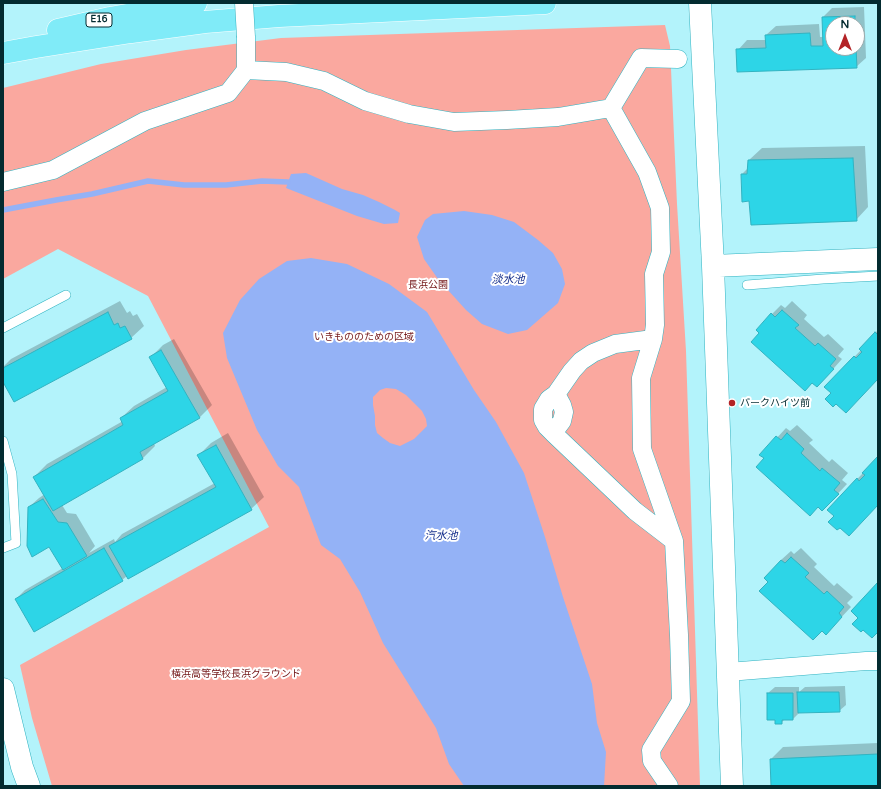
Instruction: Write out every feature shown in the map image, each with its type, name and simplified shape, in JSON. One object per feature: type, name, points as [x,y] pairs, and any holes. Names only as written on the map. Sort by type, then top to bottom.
[{"type":"highway","name":"E16","points":[[3,42],[110,18],[196,3]]},
{"type":"highway","points":[[3,53],[65,42],[205,22],[294,15],[545,3]]},
{"type":"street","points":[[3,182],[53,170],[145,121],[228,93],[246,70],[244,3]]},
{"type":"street","points":[[700,3],[713,266],[732,786]]},
{"type":"street","points":[[246,70],[286,72],[324,81],[365,101],[409,114],[454,122],[558,117],[611,108],[641,58],[678,59]]},
{"type":"street","points":[[611,108],[647,172],[660,208],[660,252],[654,274],[655,325],[653,339],[641,378],[642,449],[674,541],[682,701],[651,750],[652,761],[669,786]]},
{"type":"street","points":[[713,266],[878,259]]},
{"type":"street","points":[[653,339],[615,344],[593,353],[581,362],[572,371],[556,394],[564,412],[562,421],[553,433],[635,511],[674,541]]},
{"type":"street","points":[[728,672],[878,661]]},
{"type":"street","points":[[3,689],[22,767],[29,786]]},
{"type":"lane","points":[[747,285],[823,278],[878,276]]},
{"type":"lane","points":[[3,328],[66,295]]},
{"type":"lane","points":[[3,441],[12,474],[16,543],[3,548]]},
{"type":"green space","name":"長浜公園","points":[[665,25],[670,46],[677,204],[686,351],[700,786],[52,786],[32,718],[20,665],[269,527],[148,296],[58,249],[3,279],[3,88],[101,64],[186,50],[281,38]]},
{"type":"water","points":[[306,173],[342,189],[363,195],[395,210],[400,213],[398,223],[384,224],[357,216],[286,188],[291,174]]},
{"type":"water","name":"淡水池","points":[[464,211],[492,215],[514,222],[553,253],[562,269],[565,284],[558,303],[527,330],[508,334],[482,324],[466,310],[438,279],[424,259],[417,237],[425,220],[433,214]]},
{"type":"water","name":"汽水池","points":[[311,258],[347,264],[389,284],[427,312],[474,390],[496,422],[524,473],[592,684],[597,723],[606,752],[604,786],[464,786],[449,764],[436,728],[383,643],[360,592],[340,559],[321,545],[299,487],[278,466],[257,430],[227,358],[223,333],[240,300],[259,279],[287,261]],"holes":[[[386,388],[396,389],[406,395],[422,411],[426,419],[427,426],[414,439],[400,446],[390,443],[377,433],[373,405],[373,397],[380,390]]]},
{"type":"building","points":[[822,17],[825,17],[825,56],[856,56],[857,68],[737,72],[736,49],[766,48],[765,35],[810,33],[811,46],[823,46]]},
{"type":"building","points":[[853,158],[857,221],[751,225],[749,201],[742,202],[741,174],[747,174],[748,160]]},
{"type":"building","points":[[782,310],[799,325],[795,328],[815,346],[818,343],[836,359],[830,366],[834,369],[817,387],[812,383],[805,391],[751,342],[759,333],[756,330],[771,313],[775,317]]},
{"type":"building","points":[[108,312],[114,325],[118,323],[120,328],[125,326],[132,339],[14,402],[3,382],[3,368]]},
{"type":"building","points":[[875,332],[878,335],[878,379],[846,413],[836,404],[833,407],[825,399],[831,393],[824,387],[854,356],[856,358],[862,352],[859,349]]},
{"type":"building","points":[[161,350],[200,418],[140,452],[143,459],[53,511],[33,477],[123,425],[120,418],[168,391],[149,357]]},
{"type":"building","points":[[787,433],[804,449],[801,453],[820,471],[822,468],[840,483],[834,490],[839,494],[822,511],[818,507],[810,516],[756,467],[764,458],[759,455],[776,436],[781,440]]},
{"type":"building","points":[[216,445],[252,510],[128,579],[109,546],[216,487],[197,455]]},
{"type":"building","points":[[878,456],[878,505],[849,536],[840,528],[837,530],[828,522],[834,516],[827,510],[857,478],[859,481],[865,475],[862,473]]},
{"type":"building","points":[[43,499],[58,522],[67,523],[87,556],[63,570],[49,547],[32,557],[27,546],[28,507]]},
{"type":"building","points":[[104,548],[123,581],[34,632],[15,599]]},
{"type":"building","points":[[791,557],[809,573],[805,577],[824,594],[827,591],[844,607],[839,613],[842,617],[826,635],[822,631],[813,640],[759,591],[768,582],[764,578],[781,560],[785,563]]},
{"type":"building","points":[[878,582],[878,632],[872,638],[863,630],[861,632],[852,624],[858,618],[851,611]]},
{"type":"building","points":[[797,692],[839,692],[840,712],[798,713]]},
{"type":"building","points":[[767,693],[793,693],[793,720],[782,720],[782,724],[775,724],[775,720],[767,720]]},
{"type":"building","points":[[878,754],[878,786],[771,786],[770,759]]},
{"type":"waterway","points":[[3,210],[92,194],[148,181],[184,185],[226,185],[262,181],[288,182]]},
{"type":"place","name":"パークハイツ前","points":[[732,403]]},
{"type":"park label","name":"いきもののための区域","points":[[364,337]]},
{"type":"park label","name":"横浜高等学校長浜グラウンド","points":[[236,674]]}]
